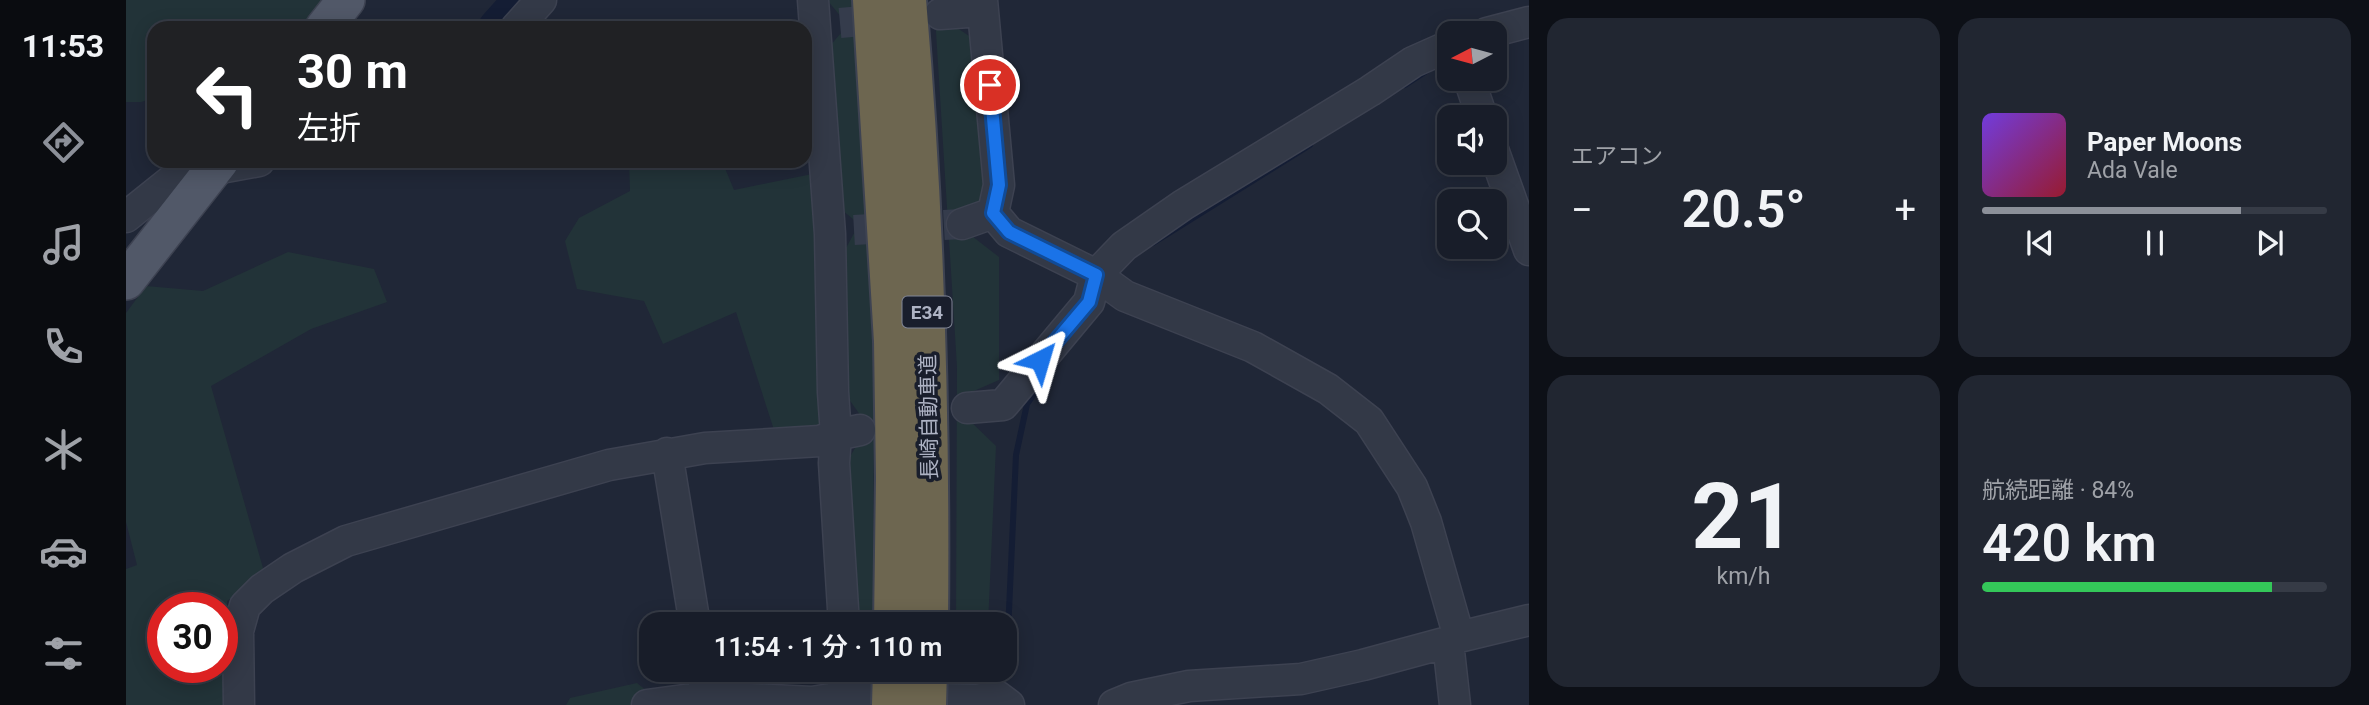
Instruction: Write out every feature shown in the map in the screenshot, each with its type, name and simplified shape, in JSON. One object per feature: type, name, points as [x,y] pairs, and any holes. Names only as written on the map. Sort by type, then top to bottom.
[{"type":"highway","name":"長崎自動車道","points":[[872,0],[893,341],[893,612]]},
{"type":"highway","name":"長崎自動車道","points":[[924,7],[916,119],[928,341],[931,479],[929,612]]},
{"type":"highway","points":[[891,705],[892,682]]},
{"type":"highway","points":[[927,705],[928,682]]},
{"type":"main road","points":[[330,21],[346,0]]},
{"type":"main road","points":[[126,281],[214,168]]},
{"type":"street","points":[[522,21],[541,0]]},
{"type":"street","points":[[924,7],[982,5],[999,185],[993,213]]},
{"type":"street","points":[[823,17],[842,232],[832,392],[848,432],[834,463],[843,612]]},
{"type":"street","points":[[1507,28],[1529,22]]},
{"type":"street","points":[[967,408],[1003,405],[1089,302],[1096,275],[1124,246],[1183,205],[1413,62],[1437,51]]},
{"type":"street","points":[[126,217],[177,177],[205,168]]},
{"type":"street","points":[[1502,175],[1529,250]]},
{"type":"street","points":[[962,224],[993,213]]},
{"type":"street","points":[[993,213],[1009,232],[1096,275],[1125,296],[1253,347],[1328,389],[1369,421],[1412,488],[1426,522],[1454,639],[1455,705]]},
{"type":"street","points":[[240,705],[238,631],[245,606],[262,589],[293,568],[346,541],[597,468],[705,448],[820,441],[848,432]]},
{"type":"street","points":[[667,453],[693,612]]},
{"type":"street","points":[[1114,705],[1131,698],[1189,686],[1301,679],[1363,666],[1529,620]]},
{"type":"street","points":[[647,705],[704,684],[812,702],[843,684],[977,700],[997,696],[1009,705]]},
{"type":"shaded area","points":[[126,0],[324,0],[307,21],[147,21],[147,100],[126,102]]},
{"type":"shaded area","points":[[827,0],[852,0],[854,20],[874,371],[873,612],[850,612],[844,467],[868,426],[841,388],[838,263],[859,224],[836,205],[822,55],[848,25]]},
{"type":"shaded area","points":[[934,0],[951,0],[938,15],[975,40],[986,193],[959,226],[999,257],[999,380],[967,394],[967,418],[996,446],[989,612],[956,612],[957,367]]},
{"type":"shaded area","points":[[629,168],[725,168],[734,190],[817,173],[823,425],[775,433],[736,312],[663,344],[644,301],[577,289],[565,241],[579,218],[630,191]]},
{"type":"shaded area","points":[[288,252],[374,269],[387,302],[311,329],[211,386],[265,575],[238,593],[147,592],[147,683],[229,683],[229,705],[126,705],[126,569],[137,565],[126,522],[126,313],[146,286],[203,291]]},
{"type":"shaded area","points":[[637,683],[651,694],[711,687],[826,687],[845,705],[566,705],[570,698]]},
{"type":"waterway","points":[[503,21],[522,0]]},
{"type":"waterway","points":[[1405,85],[1428,70]]},
{"type":"waterway","points":[[1153,243],[1310,145]]},
{"type":"waterway","points":[[1009,612],[1016,455],[1027,404],[1054,366]]},
{"type":"tunnel","points":[[840,23],[895,18]]},
{"type":"tunnel","points":[[854,230],[962,224]]},
{"type":"route","points":[[990,85],[999,185],[993,213],[1009,232],[1096,275],[1089,302],[1040,360]]}]
